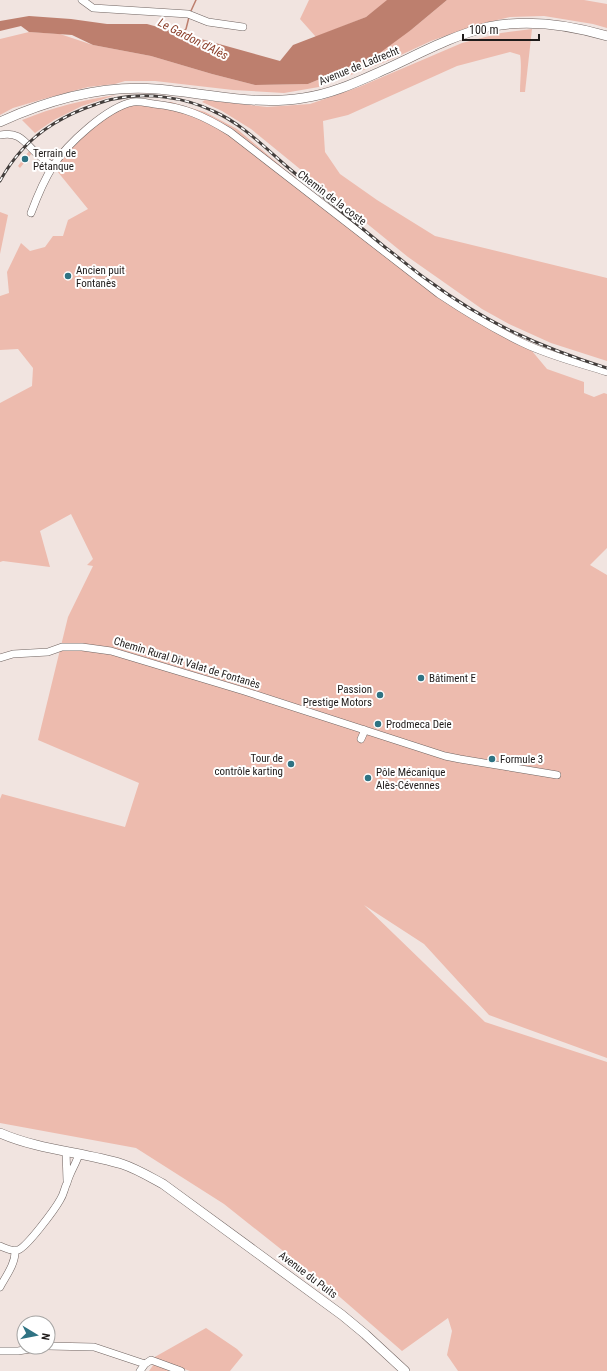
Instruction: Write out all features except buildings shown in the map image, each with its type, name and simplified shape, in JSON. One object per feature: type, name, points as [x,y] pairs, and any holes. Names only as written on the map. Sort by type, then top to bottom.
[{"type":"main road","name":"Avenue de Ladrecht","points":[[0,122],[24,111],[60,99],[93,92],[124,89],[155,89],[250,101],[281,101],[323,94],[348,86],[470,32],[510,24],[548,24],[579,29],[607,36]]},
{"type":"main road","name":"Avenue du Puits","points":[[0,1133],[66,1154]]},
{"type":"main road","name":"Avenue du Puits","points":[[0,1137],[36,1151],[116,1162],[134,1168],[163,1184],[342,1315],[405,1371]]},
{"type":"street","points":[[82,0],[93,8],[188,14],[208,22],[243,27]]},
{"type":"street","name":"Chemin de la coste","points":[[30,213],[41,187],[53,166],[66,150],[88,128],[116,108],[125,104],[141,102],[172,106],[187,110],[209,119],[230,132],[459,308],[524,343],[554,355],[607,372]]},
{"type":"street","points":[[0,135],[12,134],[24,140],[42,159],[53,166]]},
{"type":"street","name":"Chemin Rural Dit Valat de Fontanès","points":[[0,658],[13,654],[48,652],[62,647],[82,647],[111,651],[454,758],[557,775]]},
{"type":"street","points":[[361,739],[365,730]]},
{"type":"street","points":[[66,1154],[67,1182]]},
{"type":"street","points":[[0,1246],[9,1250],[19,1250],[29,1242],[56,1207],[64,1192],[78,1156]]},
{"type":"street","points":[[0,1287],[11,1267],[15,1250]]},
{"type":"street","points":[[56,1346],[94,1347],[145,1364]]},
{"type":"street","points":[[0,1351],[16,1351]]},
{"type":"street","points":[[140,1371],[145,1364],[151,1360],[181,1371]]},
{"type":"shaded area","points":[[309,0],[388,0],[366,17],[316,37],[300,19]]},
{"type":"shaded area","points":[[447,0],[584,0],[607,4],[607,28],[593,24],[544,16],[510,17],[476,25],[431,41],[390,60],[319,87],[284,93],[233,90],[155,81],[125,81],[115,84],[88,87],[40,100],[13,108],[0,115],[0,39],[29,32],[60,34],[93,45],[151,56],[255,85],[308,84],[341,70],[411,30]]},
{"type":"shaded area","points":[[532,29],[525,92],[520,92],[520,55],[510,52],[457,66],[348,115],[323,121],[325,152],[340,174],[377,200],[435,236],[607,278],[607,361],[551,343],[509,324],[482,309],[408,257],[251,129],[222,111],[202,102],[205,100],[267,107],[310,104],[359,87],[462,43],[501,33]]},
{"type":"shaded area","points":[[116,95],[82,106],[54,120],[35,133],[22,120],[68,104]]},
{"type":"shaded area","points":[[128,101],[171,102],[205,112],[237,129],[320,199],[439,294],[532,351],[547,369],[584,382],[584,393],[594,397],[604,393],[607,394],[607,548],[590,565],[607,575],[607,1058],[489,1015],[424,944],[364,905],[485,1022],[607,1062],[607,1371],[458,1371],[447,1355],[452,1331],[448,1318],[402,1351],[326,1285],[224,1204],[136,1148],[0,1123],[0,799],[2,794],[125,827],[139,783],[38,740],[68,617],[93,566],[87,565],[93,559],[71,514],[40,531],[50,567],[3,561],[0,562],[0,403],[32,386],[33,368],[18,349],[0,350],[0,296],[9,293],[7,272],[21,243],[30,251],[45,247],[53,236],[63,236],[68,220],[88,209],[53,166],[117,104]]},
{"type":"shaded area","name":"Terrain de Pétanque","points":[[29,151],[32,153],[20,168],[18,166]]},
{"type":"shaded area","points":[[0,212],[8,215],[0,254]]},
{"type":"shaded area","points":[[206,1328],[237,1349],[243,1355],[230,1371],[190,1371],[153,1358]]},
{"type":"shaded area","points":[[154,1364],[174,1371],[149,1371]]},
{"type":"water","name":"Le Gardon d'Alès","points":[[387,0],[447,0],[411,30],[377,55],[308,84],[255,85],[151,56],[93,45],[72,35],[29,32],[21,26],[0,31],[0,21],[29,16],[71,19],[107,24],[147,24],[280,61],[293,45],[366,17]]},
{"type":"waterway","points":[[190,13],[196,0]]},
{"type":"waterway","name":"Le Gardon d'Alès","points":[[180,34],[186,29],[189,17]]},
{"type":"railway","points":[[0,181],[15,158],[28,143],[54,124],[74,113],[111,99],[126,97],[165,97],[190,102],[224,116],[244,130],[386,248],[450,296],[514,332],[582,360],[607,368]]},
{"type":"place","name":"Terrain de Pétanque","points":[[25,159]]},
{"type":"place","name":"Ancien puit Fontanès","points":[[68,276]]},
{"type":"place","name":"Bâtiment E","points":[[421,678]]},
{"type":"place","name":"Passion Prestige Motors","points":[[380,695]]},
{"type":"place","name":"Prodmeca Deie","points":[[378,724]]},
{"type":"place","name":"Formule 3","points":[[492,759]]},
{"type":"place","name":"Tour de contrôle karting","points":[[291,764]]},
{"type":"place","name":"Pôle Mécanique Alès-Cévennes","points":[[368,778]]}]
